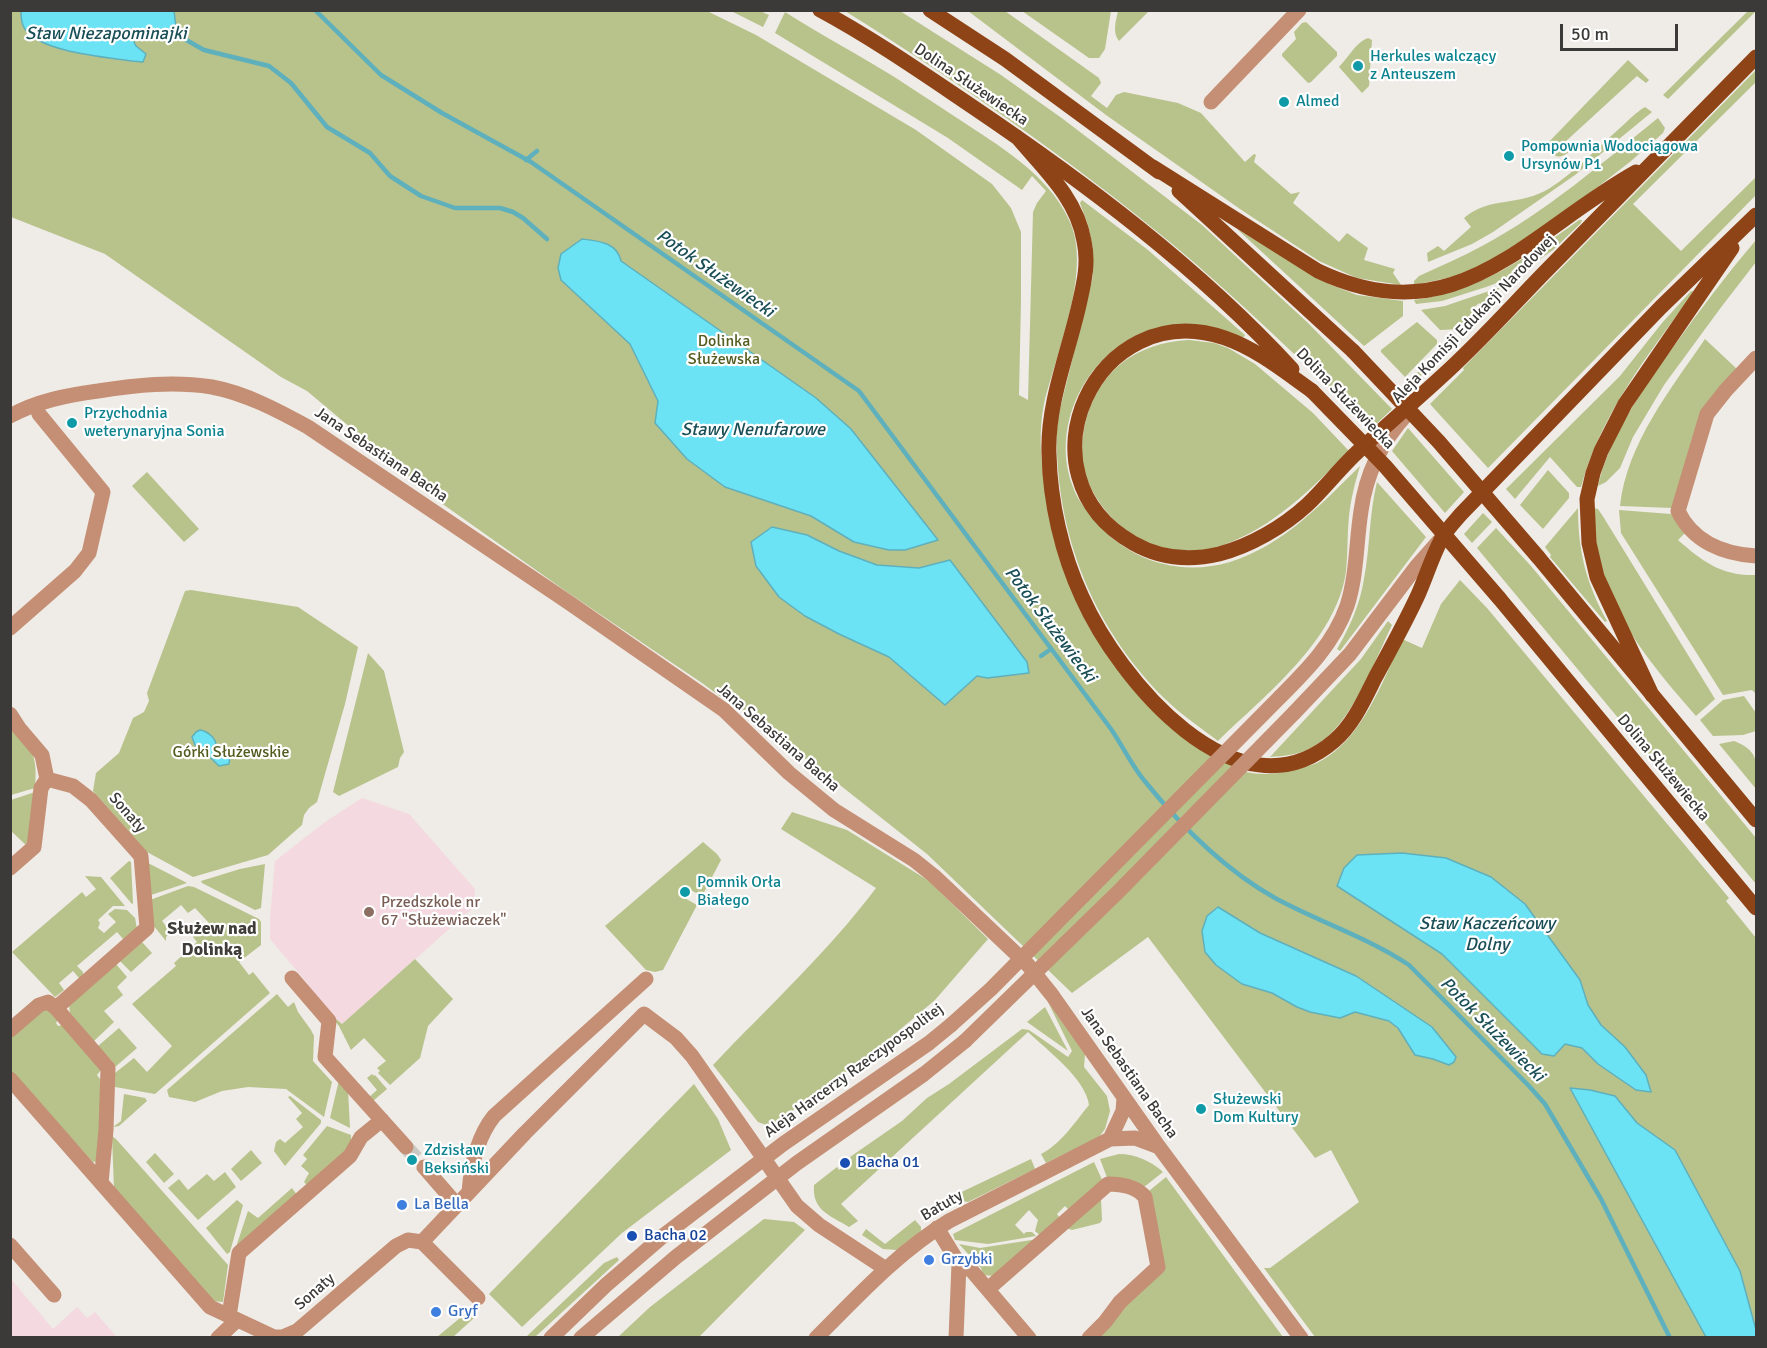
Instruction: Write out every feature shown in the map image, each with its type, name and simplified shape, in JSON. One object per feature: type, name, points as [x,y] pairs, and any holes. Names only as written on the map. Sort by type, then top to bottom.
[{"type":"main road","name":"Dolina Służewiecka","points":[[820,10],[924,74],[1017,137],[1089,190],[1197,278],[1245,321],[1385,466],[1499,598],[1756,908]]},
{"type":"main road","points":[[930,10],[1005,59],[1153,167],[1318,271],[1363,287],[1408,292],[1454,285],[1498,265],[1541,238],[1615,184],[1652,163]]},
{"type":"main road","name":"Aleja Komisji Edukacji Narodowej","points":[[1442,377],[1756,57]]},
{"type":"main road","points":[[1017,137],[1071,204],[1080,225],[1086,250],[1087,270],[1052,411],[1049,435],[1052,490],[1065,552],[1079,590],[1096,625],[1127,671],[1163,711],[1205,744],[1243,762],[1267,765],[1285,765],[1305,759],[1321,751],[1345,730],[1363,701],[1418,595],[1442,537],[1461,514],[1594,375],[1753,219]]},
{"type":"main road","points":[[1153,167],[1353,351],[1439,442],[1538,556],[1756,820]]},
{"type":"main road","points":[[1652,695],[1598,577],[1589,543],[1587,499],[1601,450],[1625,404],[1753,219]]},
{"type":"main road","points":[[1312,391],[1278,366],[1228,339],[1211,334],[1179,332],[1155,336],[1139,343],[1114,359],[1100,373],[1089,389],[1079,412],[1074,453],[1084,493],[1110,527],[1127,540],[1148,551],[1184,558],[1222,553],[1251,542],[1296,515],[1350,458],[1442,377]]},
{"type":"street","points":[[1211,102],[1299,10]]},
{"type":"street","points":[[1756,358],[1707,414],[1678,511],[1688,528],[1708,544],[1730,553],[1756,556]]},
{"type":"street","name":"Aleja Komisji Edukacji Narodowej","points":[[1163,816],[1320,655],[1342,618],[1355,572],[1365,491],[1378,454],[1398,423],[1442,377]]},
{"type":"street","name":"Jana Sebastiana Bacha","points":[[10,416],[67,396],[138,385],[178,383],[213,387],[237,394],[308,427],[558,595],[724,711],[789,773],[834,810],[914,860],[934,876],[1028,965],[1301,1338]]},
{"type":"street","points":[[10,628],[75,571],[89,553],[103,492],[39,414],[36,405]]},
{"type":"street","points":[[581,1338],[676,1257],[778,1179],[924,1074],[965,1041],[1179,831],[1350,654],[1416,567],[1442,537]]},
{"type":"street","points":[[10,714],[42,755],[47,779],[42,788],[33,847],[10,868]]},
{"type":"street","name":"Sonaty","points":[[47,779],[73,786],[91,800],[141,856],[147,928],[56,1008]]},
{"type":"street","name":"Aleja Harcerzy Rzeczypospolitej","points":[[550,1338],[606,1285],[663,1236],[826,1113],[951,1025],[1163,816]]},
{"type":"street","points":[[292,978],[329,1021],[325,1056],[406,1147]]},
{"type":"street","points":[[469,1192],[471,1170],[487,1124],[646,979]]},
{"type":"street","points":[[10,1030],[39,1005],[48,1002],[56,1008],[108,1068],[101,1183]]},
{"type":"street","points":[[478,1298],[422,1242],[525,1133],[644,1014],[676,1038],[692,1056],[792,1200],[808,1216],[886,1269]]},
{"type":"street","name":"Sonaty","points":[[10,1079],[210,1307],[274,1336],[283,1337],[292,1334],[396,1246],[408,1240],[422,1242]]},
{"type":"street","points":[[1110,1139],[1123,1111],[1125,1098]]},
{"type":"street","points":[[218,1338],[233,1318],[239,1253],[351,1156],[361,1137],[382,1120]]},
{"type":"street","name":"Batuty","points":[[816,1338],[886,1269],[938,1228],[1110,1139],[1135,1138],[1160,1147]]},
{"type":"street","points":[[424,1167],[457,1205]]},
{"type":"street","points":[[988,1290],[1108,1184],[1132,1188],[1145,1197],[1158,1267],[1120,1302],[1089,1338]]},
{"type":"street","points":[[938,1228],[959,1264],[972,1271],[1029,1338]]},
{"type":"street","points":[[10,1245],[54,1295]]},
{"type":"street","points":[[956,1338],[959,1264]]},
{"type":"shaded area","name":"Przedszkole nr 67 \"Służewiaczek\"","points":[[362,798],[409,814],[475,889],[474,907],[342,1024],[308,992],[308,984],[270,939],[275,861],[325,822]]},
{"type":"shaded area","points":[[11,1279],[53,1329],[77,1307],[87,1318],[95,1312],[117,1337],[11,1337]]},
{"type":"green space","points":[[1118,10],[1149,11],[1119,41],[1115,30]]},
{"type":"green space","points":[[1749,10],[1756,11],[1668,99],[1663,95]]},
{"type":"green space","name":"Dolinka Służewska","points":[[10,11],[707,11],[756,35],[916,130],[992,184],[1011,208],[1021,232],[1019,395],[1028,400],[1033,212],[1046,191],[1032,176],[1022,190],[948,138],[775,33],[785,12],[896,78],[1020,162],[1035,174],[1060,203],[1069,220],[1075,240],[1077,262],[1070,311],[1044,404],[1041,426],[1042,468],[1051,524],[1071,588],[1085,617],[1101,646],[1120,673],[1142,698],[1179,733],[1239,770],[1269,774],[1317,763],[1333,753],[1358,726],[1369,709],[1402,639],[1422,648],[1441,604],[1460,580],[1487,608],[1729,898],[1726,901],[1756,938],[1756,1337],[1315,1337],[1264,1268],[1270,1268],[1359,1202],[1331,1150],[1315,1158],[1148,937],[1072,993],[927,854],[826,774],[702,683],[567,592],[437,500],[307,391],[281,377],[105,254],[11,217]]},
{"type":"green space","points":[[731,11],[760,11],[769,15],[763,27]]},
{"type":"green space","points":[[845,11],[900,11],[1001,75],[1063,119],[1202,225],[1308,323],[1392,409],[1372,428],[1223,288],[1132,212],[1012,122]]},
{"type":"green space","points":[[968,11],[1005,11],[1099,78],[1101,83],[1091,96],[1107,108],[1116,95],[1124,92],[1178,103],[1201,113],[1245,162],[1254,154],[1256,155],[1254,162],[1291,194],[1300,192],[1293,203],[1339,242],[1347,233],[1368,248],[1364,260],[1395,269],[1393,273],[1401,285],[1357,278],[1319,261],[1106,115]]},
{"type":"green space","points":[[1022,11],[1111,11],[1105,49],[1099,58],[1089,58]]},
{"type":"green space","points":[[1306,22],[1337,52],[1337,56],[1308,83],[1282,56],[1296,39],[1294,32]]},
{"type":"green space","points":[[1368,38],[1372,40],[1369,86],[1362,93],[1339,67],[1356,47]]},
{"type":"green space","points":[[1628,60],[1649,80],[1646,83],[1637,76],[1565,142],[1572,150],[1568,153],[1557,156],[1548,151],[1544,147]]},
{"type":"green space","points":[[1756,70],[1756,82],[1633,204],[1681,251],[1756,177],[1756,195],[1488,468],[1430,404]]},
{"type":"green space","points":[[1645,107],[1652,112],[1575,175],[1493,232],[1472,244],[1428,262],[1427,253],[1438,246],[1444,251],[1471,227],[1464,218],[1484,207],[1527,198],[1550,188]]},
{"type":"green space","points":[[1658,118],[1665,128],[1663,133],[1567,211],[1490,261],[1457,276],[1414,285],[1414,281],[1419,276],[1474,250],[1529,218]]},
{"type":"green space","points":[[1082,200],[1148,250],[1245,335],[1243,338],[1200,326],[1158,328],[1130,339],[1112,351],[1084,384],[1074,403],[1068,424],[1067,466],[1074,491],[1082,505],[1103,529],[1134,553],[1170,565],[1210,566],[1230,562],[1249,555],[1285,534],[1316,509],[1360,466],[1348,523],[1346,571],[1340,596],[1329,620],[1296,665],[1218,741],[1164,698],[1115,638],[1096,605],[1069,535],[1061,498],[1057,460],[1057,421],[1093,276],[1093,249],[1080,203]]},
{"type":"green space","points":[[1582,220],[1581,223],[1553,250],[1527,268],[1523,264],[1510,278],[1442,301],[1416,304],[1414,300],[1459,289],[1501,271],[1541,247]]},
{"type":"green space","points":[[1237,229],[1329,284],[1357,295],[1403,301],[1403,316],[1364,346]]},
{"type":"green space","points":[[1756,240],[1756,262],[1664,385],[1633,437],[1620,468],[1606,482],[1598,486],[1603,467],[1619,430],[1639,395]]},
{"type":"green space","points":[[1501,287],[1482,306],[1479,303],[1471,310],[1474,314],[1459,329],[1440,330],[1421,310],[1445,306]]},
{"type":"green space","points":[[1693,291],[1691,296],[1642,364],[1613,410],[1600,435],[1581,487],[1577,487],[1550,457],[1515,499],[1506,489],[1620,376]]},
{"type":"green space","points":[[1417,322],[1437,340],[1437,344],[1405,377],[1381,350]]},
{"type":"green space","points":[[1705,339],[1738,370],[1706,404],[1673,508],[1620,506],[1631,460],[1641,439],[1665,397]]},
{"type":"green space","points":[[1189,340],[1214,343],[1228,348],[1255,364],[1313,413],[1349,451],[1291,506],[1259,528],[1223,545],[1201,550],[1179,550],[1159,546],[1139,538],[1122,527],[1094,494],[1082,462],[1085,424],[1091,405],[1109,375],[1122,363],[1152,347]]},
{"type":"green space","points":[[1444,346],[1449,347],[1412,385],[1409,381]]},
{"type":"green space","points":[[1408,428],[1464,492],[1445,513],[1392,451]]},
{"type":"green space","points":[[1548,470],[1569,493],[1569,498],[1543,529],[1520,505]]},
{"type":"green space","points":[[147,472],[199,529],[184,542],[132,486]]},
{"type":"green space","points":[[1377,482],[1426,537],[1340,651],[1337,649],[1354,615],[1362,588]]},
{"type":"green space","points":[[1578,508],[1585,566],[1607,621],[1605,622],[1550,557],[1545,547]]},
{"type":"green space","points":[[1594,508],[1598,509],[1604,518],[1715,699],[1696,716],[1651,662],[1614,603],[1596,553]]},
{"type":"green space","points":[[1619,510],[1671,514],[1685,533],[1678,540],[1696,555],[1723,570],[1756,575],[1756,694],[1752,690],[1723,695],[1621,533]]},
{"type":"green space","points":[[1483,513],[1492,522],[1472,543],[1464,534]]},
{"type":"green space","points":[[1496,528],[1531,566],[1756,838],[1756,884],[1477,548]]},
{"type":"green space","name":"Górki Służewskie","points":[[191,590],[298,607],[358,647],[345,704],[317,802],[304,815],[302,825],[268,855],[193,877],[147,852],[93,791],[96,773],[119,753],[133,718],[144,712],[149,701],[147,693],[185,591]]},
{"type":"green space","points":[[1388,621],[1392,625],[1368,677],[1335,729],[1322,741],[1307,750],[1270,757],[1361,659]]},
{"type":"green space","points":[[368,653],[384,671],[404,752],[398,767],[339,796],[333,792]]},
{"type":"green space","points":[[1744,696],[1756,713],[1756,731],[1743,735],[1713,736],[1700,720],[1723,700]]},
{"type":"green space","points":[[10,721],[32,752],[36,776],[35,788],[11,795]]},
{"type":"green space","points":[[1734,741],[1749,749],[1756,760],[1756,789],[1719,744]]},
{"type":"green space","points":[[35,792],[27,846],[11,831],[11,800]]},
{"type":"green space","points":[[792,812],[847,830],[929,881],[988,939],[935,1000],[870,1055],[774,1124],[766,1125],[758,1122],[713,1065],[818,957],[876,888],[781,829]]},
{"type":"green space","points":[[703,842],[721,860],[702,896],[685,887],[680,890],[681,896],[697,905],[663,970],[655,972],[646,970],[605,926]]},
{"type":"green space","points":[[129,861],[131,862],[132,904],[110,878]]},
{"type":"green space","points":[[148,863],[187,883],[151,895]]},
{"type":"green space","points":[[265,864],[261,908],[255,910],[201,881],[240,869]]},
{"type":"green space","points":[[85,876],[101,877],[125,906],[113,906],[98,920],[100,923],[98,928],[104,933],[116,922],[108,914],[115,909],[127,910],[135,918],[137,929],[124,940],[117,932],[77,966],[83,972],[83,976],[79,978],[73,971],[59,983],[64,990],[55,997],[12,952],[82,892],[86,897],[96,889]]},
{"type":"green space","points":[[188,886],[259,919],[261,945],[239,962],[249,975],[253,972],[270,993],[155,1094],[115,1087],[115,1073],[134,1058],[147,1072],[172,1046],[132,1004],[176,966],[174,963],[197,942],[193,937],[209,923],[195,908],[188,913],[181,905],[162,921],[171,932],[166,937],[166,941],[153,925],[150,900]]},
{"type":"green space","points":[[142,942],[152,953],[131,972],[120,961]]},
{"type":"green space","points":[[415,959],[453,999],[428,1026],[420,1058],[390,1085],[378,1073],[380,1071],[377,1068],[386,1061],[364,1038],[351,1050],[339,1026],[325,1010],[342,1024]]},
{"type":"green space","points":[[116,964],[127,977],[117,987],[123,995],[104,1011],[114,1022],[94,1041],[70,1013],[69,1005]]},
{"type":"green space","points":[[277,994],[288,1007],[294,1002],[314,1036],[313,1061],[332,1082],[324,1117],[286,1089],[248,1087],[222,1091],[195,1102],[169,1097],[167,1090]]},
{"type":"green space","points":[[1048,1002],[1085,1054],[1084,1067],[1107,1096],[1110,1111],[1105,1129],[1099,1137],[1046,1163],[1041,1154],[1061,1139],[1089,1105],[1081,1085],[1073,1075],[1028,1032],[841,1204],[858,1221],[849,1227],[819,1207],[814,1194],[814,1185],[837,1167],[839,1170],[852,1160],[850,1157],[902,1121],[927,1098],[1022,1029],[1029,1030],[1068,1057],[1072,1051]]},
{"type":"green space","points":[[1045,1007],[1068,1051],[1027,1022]]},
{"type":"green space","points":[[44,1010],[48,1010],[58,1020],[56,1023],[58,1026],[63,1025],[101,1070],[97,1075],[103,1080],[98,1161],[93,1162],[11,1072],[10,1036]]},
{"type":"green space","points":[[119,1028],[137,1048],[114,1068],[112,1061],[98,1046]]},
{"type":"green space","points":[[372,1074],[387,1089],[373,1101],[368,1098],[377,1090],[367,1078]]},
{"type":"green space","points":[[339,1080],[348,1090],[350,1128],[330,1118]]},
{"type":"green space","points":[[694,1084],[718,1119],[731,1150],[622,1233],[522,1327],[489,1294]]},
{"type":"green space","points":[[124,1094],[145,1098],[147,1101],[119,1126],[113,1127],[121,1121]]},
{"type":"green space","points":[[290,1096],[321,1120],[321,1123],[285,1166],[274,1151],[276,1142],[280,1139],[285,1143],[303,1127],[296,1119],[302,1113],[288,1097]]},
{"type":"green space","points":[[327,1126],[351,1135],[351,1146],[307,1185],[304,1182],[309,1173],[301,1166],[307,1159],[303,1155]]},
{"type":"green space","points":[[112,1136],[228,1265],[223,1302],[212,1301],[114,1189]]},
{"type":"green space","points":[[251,1150],[262,1163],[241,1181],[231,1169]]},
{"type":"green space","points":[[155,1153],[174,1174],[164,1183],[146,1162]]},
{"type":"green space","points":[[1119,1154],[1142,1159],[1163,1172],[1144,1187],[1108,1180],[1100,1159]]},
{"type":"green space","points":[[1031,1159],[1035,1169],[968,1202],[961,1201],[927,1218],[924,1213],[949,1198]]},
{"type":"green space","points":[[1094,1162],[1103,1182],[1071,1212],[1065,1206],[1057,1214],[1061,1220],[1042,1237],[1035,1231],[1038,1220],[1029,1210],[1015,1225],[1024,1234],[1032,1232],[1036,1236],[988,1244],[955,1240],[953,1234]]},
{"type":"green space","points":[[225,1172],[236,1187],[198,1220],[168,1188],[179,1179],[188,1190],[207,1174],[214,1181]]},
{"type":"green space","points":[[1166,1177],[1283,1337],[1084,1338],[1163,1267],[1149,1191]]},
{"type":"green space","points":[[292,1188],[297,1195],[233,1256],[248,1211],[258,1218]]},
{"type":"green space","points":[[1101,1199],[1102,1220],[1100,1223],[1072,1230],[1066,1228]]},
{"type":"green space","points":[[237,1200],[243,1205],[230,1252],[227,1254],[206,1228]]},
{"type":"green space","points":[[764,1219],[794,1222],[805,1230],[699,1337],[618,1337],[650,1307]]},
{"type":"green space","points":[[915,1220],[921,1227],[921,1231],[897,1250],[883,1249],[862,1235],[866,1229],[885,1244]]},
{"type":"green space","points":[[1038,1239],[994,1276],[983,1275],[981,1268],[959,1244],[980,1248]]},
{"type":"green space","points":[[617,1257],[619,1260],[535,1337],[527,1336],[604,1263]]},
{"type":"green space","points":[[466,1313],[474,1318],[453,1337],[437,1337]]},
{"type":"water","name":"Staw Niezapominajki","points":[[21,11],[174,11],[176,27],[174,33],[158,35],[139,29],[133,31],[131,36],[136,46],[146,54],[143,62],[132,61],[74,52],[44,43],[25,29]]},
{"type":"water","name":"Stawy Nenufarowe","points":[[582,239],[611,246],[621,261],[816,398],[851,429],[938,540],[905,550],[889,550],[854,542],[811,516],[725,487],[687,459],[655,423],[658,401],[630,344],[561,280],[558,268],[561,254]]},
{"type":"water","points":[[772,527],[807,535],[839,551],[877,565],[919,568],[950,560],[1027,662],[1029,673],[987,678],[977,676],[945,705],[889,657],[805,616],[779,597],[756,566],[751,542]]},
{"type":"water","points":[[200,730],[211,735],[216,745],[230,756],[229,764],[219,766],[209,756],[206,749],[195,745],[192,737]]},
{"type":"water","name":"Staw Kaczeńcowy Dolny","points":[[1402,853],[1446,858],[1491,877],[1525,904],[1580,980],[1588,1005],[1601,1025],[1625,1047],[1646,1075],[1651,1092],[1636,1090],[1598,1064],[1582,1048],[1565,1044],[1554,1056],[1542,1054],[1442,954],[1337,886],[1344,868],[1357,855]]},
{"type":"water","points":[[1218,907],[1260,933],[1356,976],[1432,1027],[1456,1057],[1454,1062],[1449,1065],[1415,1055],[1398,1028],[1389,1021],[1355,1012],[1340,1018],[1310,1012],[1272,993],[1242,984],[1216,965],[1205,952],[1202,931],[1207,916]]},
{"type":"water","points":[[1570,1088],[1615,1096],[1637,1123],[1675,1150],[1740,1271],[1756,1337],[1706,1337]]},
{"type":"waterway","name":"Potok Służewiecki","points":[[315,10],[381,75],[442,113],[531,162],[859,391],[1111,729],[1139,773],[1187,829],[1220,860],[1275,898],[1377,946],[1409,965],[1545,1104],[1601,1199],[1670,1338]]},
{"type":"waterway","points":[[174,33],[204,50],[269,66],[291,83],[327,127],[370,153],[390,176],[421,196],[455,208],[500,208],[513,212],[547,239]]},
{"type":"waterway","points":[[526,160],[537,151]]},
{"type":"waterway","points":[[1041,656],[1051,649]]},
{"type":"tunnel","points":[[406,1147],[424,1167]]},
{"type":"place","name":"Herkules walczący z Anteuszem","points":[[1358,66]]},
{"type":"place","name":"Almed","points":[[1284,102]]},
{"type":"place","name":"Pompownia Wodociągowa Ursynów P1","points":[[1509,156]]},
{"type":"place","name":"Przychodnia weterynaryjna Sonia","points":[[72,423]]},
{"type":"place","name":"Pomnik Orła Białego","points":[[685,892]]},
{"type":"place","name":"Przedszkole nr 67 \"Służewiaczek\"","points":[[369,912]]},
{"type":"place","name":"Służewski Dom Kultury","points":[[1201,1109]]},
{"type":"place","name":"Zdzisław Beksiński","points":[[412,1160]]},
{"type":"place","name":"Bacha 01","points":[[845,1163]]},
{"type":"place","name":"La Bella","points":[[402,1205]]},
{"type":"place","name":"Bacha 02","points":[[632,1236]]},
{"type":"place","name":"Grzybki","points":[[929,1260]]},
{"type":"place","name":"Gryf","points":[[436,1312]]},
{"type":"district","name":"Służew nad Dolinką","points":[[212,939]]}]
